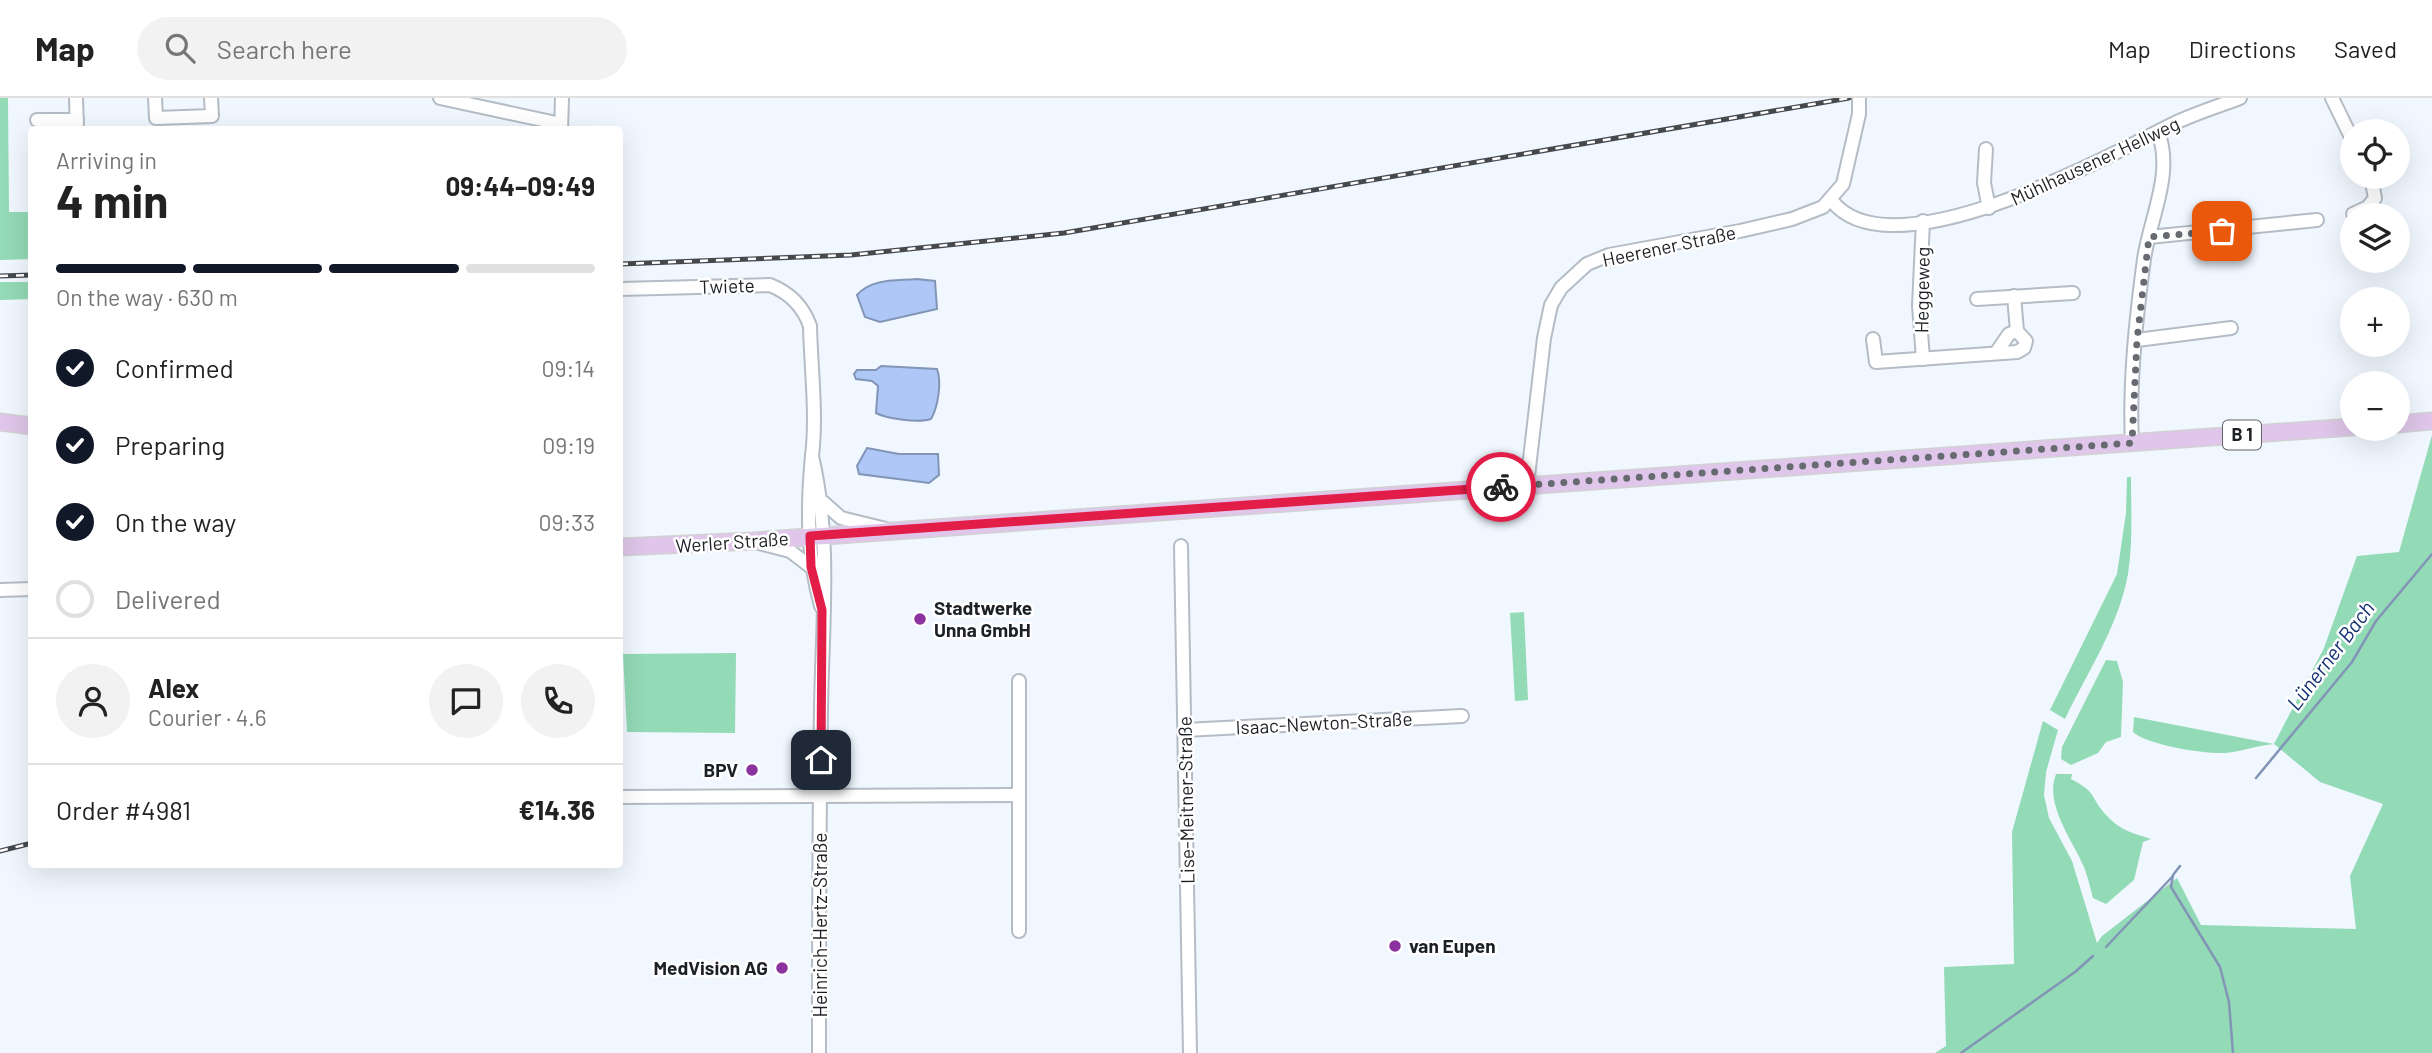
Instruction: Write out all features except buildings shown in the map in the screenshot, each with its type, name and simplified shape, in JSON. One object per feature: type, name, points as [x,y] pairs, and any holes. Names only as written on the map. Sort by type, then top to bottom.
[{"type":"main road","points":[[2410,423],[2432,421]]},
{"type":"main road","points":[[0,422],[28,426]]},
{"type":"main road","name":"Werler Straße","points":[[623,547],[753,541],[2340,428]]},
{"type":"street","points":[[37,120],[56,125],[77,125],[76,98]]},
{"type":"street","points":[[155,98],[156,118],[212,116],[211,98]]},
{"type":"street","points":[[440,98],[557,126]]},
{"type":"street","points":[[561,126],[562,98]]},
{"type":"street","points":[[1832,201],[1843,184],[1859,114],[1859,98]]},
{"type":"street","name":"Mühlhausener Hellweg","points":[[1832,201],[1842,212],[1862,221],[1879,224],[1923,221],[1989,208],[2027,194],[2158,132],[2240,98]]},
{"type":"street","points":[[2332,98],[2342,119]]},
{"type":"street","points":[[2132,443],[2137,340],[2149,237],[2162,176],[2163,145],[2158,132]]},
{"type":"street","name":"Mühlhausener Hellweg","points":[[1986,149],[1984,183],[1989,208]]},
{"type":"street","name":"Heerener Straße","points":[[1527,485],[1544,338],[1551,305],[1572,277],[1587,264],[1609,255],[1793,219],[1832,201]]},
{"type":"street","points":[[2149,237],[2317,220]]},
{"type":"street","name":"Heggeweg","points":[[1923,221],[1919,306],[1923,359]]},
{"type":"street","name":"Twiete","points":[[623,289],[758,284],[770,285],[791,296],[806,316],[810,327],[813,456],[809,488],[818,536]]},
{"type":"street","points":[[1977,299],[2073,293]]},
{"type":"street","name":"Heggeweg","points":[[1874,339],[1876,362],[2017,352],[2024,348],[2025,337],[2017,331],[2014,296]]},
{"type":"street","points":[[2137,340],[2231,328]]},
{"type":"street","points":[[1996,353],[2010,334],[2017,331]]},
{"type":"street","name":"Twiete","points":[[813,456],[823,502],[818,536]]},
{"type":"street","points":[[823,502],[842,518],[889,530]]},
{"type":"street","name":"Heinrich-Hertz-Straße","points":[[818,536],[811,567],[822,610]]},
{"type":"street","name":"Heinrich-Hertz-Straße","points":[[818,536],[822,610],[819,1053]]},
{"type":"street","points":[[753,541],[790,551],[811,567]]},
{"type":"street","name":"Lise-Meitner-Straße","points":[[1181,546],[1189,1053]]},
{"type":"street","points":[[0,590],[28,589]]},
{"type":"street","points":[[1019,681],[1019,931]]},
{"type":"street","name":"Isaac-Newton-Straße","points":[[1185,730],[1462,716]]},
{"type":"street","points":[[623,797],[1019,795]]},
{"type":"green space","points":[[0,98],[8,98],[9,212],[28,212],[28,259],[0,260]]},
{"type":"green space","points":[[0,282],[28,282],[28,299],[0,300]]},
{"type":"green space","points":[[2432,435],[2432,1053],[1935,1053],[1946,1046],[1944,967],[2014,964],[2012,832],[2043,721],[2058,730],[2046,772],[2044,795],[2049,818],[2072,861],[2097,943],[2102,936],[2177,878],[2201,925],[2356,929],[2350,876],[2383,804],[2320,782],[2274,744],[2324,648],[2357,556],[2399,552]]},
{"type":"green space","points":[[2127,477],[2131,477],[2131,538],[2124,593],[2110,630],[2065,719],[2050,710],[2117,574],[2126,513]]},
{"type":"green space","points":[[1524,612],[1528,700],[1515,701],[1510,613]]},
{"type":"green space","points":[[736,653],[735,733],[627,732],[623,654]]},
{"type":"green space","points":[[2106,660],[2117,661],[2123,682],[2121,737],[2106,742],[2098,753],[2071,765],[2061,759],[2062,747]]},
{"type":"green space","points":[[2134,717],[2274,744],[2225,753],[2176,748],[2150,741],[2133,732]]},
{"type":"green space","points":[[2056,774],[2072,774],[2071,779],[2089,792],[2111,820],[2127,830],[2151,839],[2143,842],[2134,880],[2106,904],[2093,898],[2084,867],[2061,822],[2054,798]]},
{"type":"water","points":[[885,281],[935,281],[937,309],[880,322],[865,317],[857,295],[863,290]]},
{"type":"water","points":[[881,366],[937,369],[939,394],[931,419],[903,420],[876,413],[878,386],[872,381],[856,379],[854,374],[857,370],[876,370]]},
{"type":"water","points":[[867,448],[899,454],[938,454],[939,475],[929,483],[859,474],[857,466]]},
{"type":"waterway","name":"Lünerner Bach","points":[[2256,778],[2352,662],[2376,621],[2432,554]]},
{"type":"waterway","name":"Lünerner Bach","points":[[2180,866],[2173,875],[2171,887],[2220,967],[2229,1002],[2233,1053]]},
{"type":"waterway","points":[[2106,947],[2173,876]]},
{"type":"waterway","points":[[1961,1053],[2075,972],[2093,956]]},
{"type":"railway","points":[[623,264],[851,255],[1064,233],[1849,98]]},
{"type":"railway","points":[[0,276],[28,275]]},
{"type":"railway","points":[[0,851],[28,844]]},
{"type":"way so far","points":[[1501,487],[2132,443],[2137,340],[2149,237],[2222,231]]},
{"type":"place","name":"Stadtwerke Unna GmbH","points":[[920,619]]},
{"type":"place","name":"BPV","points":[[752,770]]},
{"type":"place","name":"van Eupen","points":[[1395,946]]},
{"type":"place","name":"MedVision AG","points":[[782,968]]},
{"type":"route","points":[[821,760],[822,610],[811,567],[810,536],[1501,487]]}]
